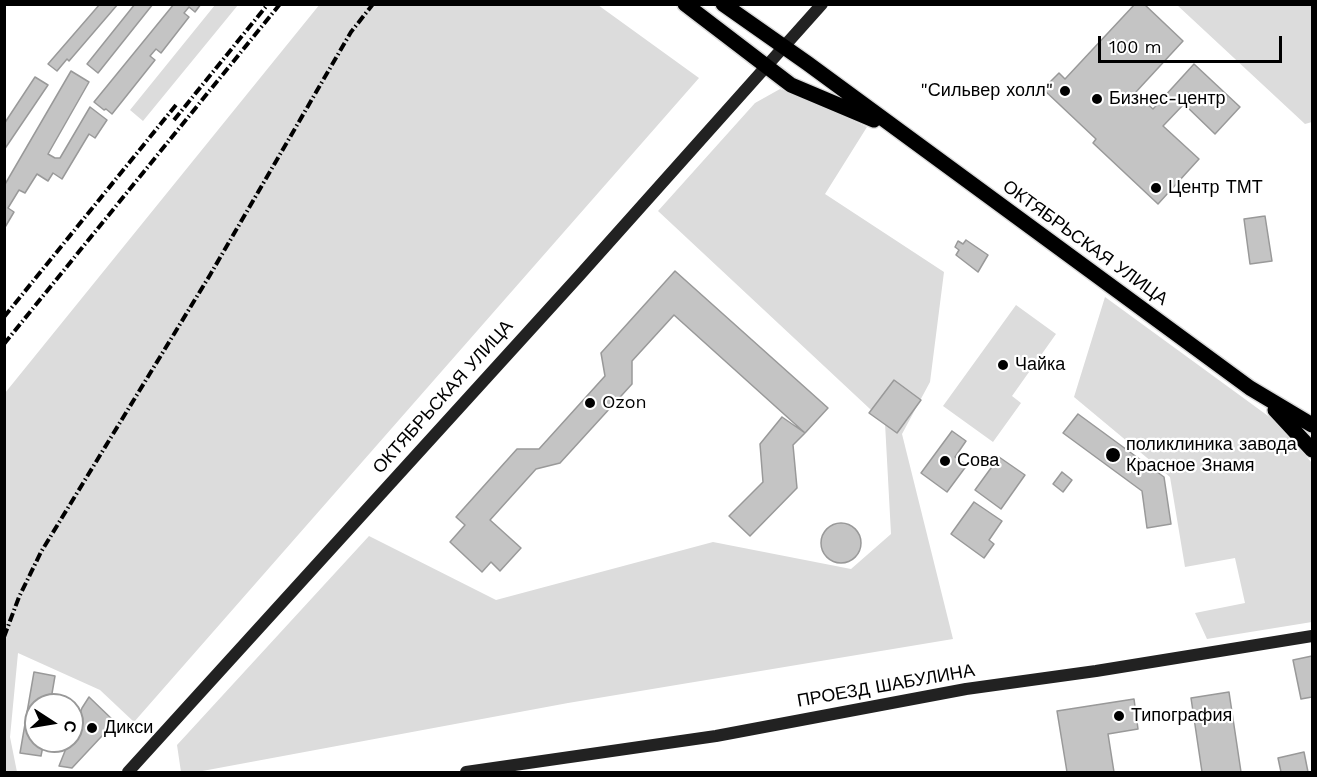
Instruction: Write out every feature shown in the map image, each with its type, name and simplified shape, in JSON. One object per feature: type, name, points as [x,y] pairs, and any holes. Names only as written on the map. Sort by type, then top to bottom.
[{"type":"main road","points":[[685,4],[766,65]]},
{"type":"main road","points":[[723,4],[784,47]]},
{"type":"main road","name":"ОКТЯБРЬСКАЯ УЛИЦА","points":[[784,47],[1250,388],[1312,425]]},
{"type":"main road","name":"ОКТЯБРЬСКАЯ УЛИЦА","points":[[766,65],[791,85],[896,130]]},
{"type":"main road","name":"ОКТЯБРЬСКАЯ УЛИЦА","points":[[1250,388],[1289,423],[1312,450]]},
{"type":"street","name":"ОКТЯБРЬСКАЯ УЛИЦА","points":[[128,772],[571,285],[822,4]]},
{"type":"street","name":"ПРОЕЗД ШАБУЛИНА","points":[[466,772],[716,736],[966,689],[1096,671],[1312,636]]},
{"type":"street","name":"ОКТЯБРЬСКАЯ УЛИЦА","points":[[141,772],[145,754]]},
{"type":"shaded area","points":[[320,4],[598,5],[699,78],[134,722],[100,690],[18,653],[10,737],[17,772],[5,772],[5,393]]},
{"type":"shaded area","points":[[215,5],[238,5],[143,121],[130,110]]},
{"type":"shaded area","points":[[1177,5],[1312,5],[1312,122],[1305,124]]},
{"type":"shaded area","points":[[780,89],[867,127],[825,194],[944,272],[930,382],[902,434],[953,639],[568,703],[197,772],[181,772],[177,745],[369,536],[496,600],[713,542],[851,569],[891,534],[885,423],[658,211],[755,103]]},
{"type":"shaded area","points":[[1105,297],[1275,421],[1312,463],[1312,622],[1207,639],[1195,613],[1245,603],[1235,558],[1185,567],[1170,477],[1074,397]]},
{"type":"shaded area","name":"Чайка","points":[[1016,305],[1056,334],[1012,396],[1021,403],[993,442],[943,406]]},
{"type":"building","points":[[100,4],[118,4],[69,61],[67,59],[57,71],[48,64]]},
{"type":"building","points":[[135,4],[153,4],[98,73],[87,64]]},
{"type":"building","points":[[174,4],[201,4],[195,12],[189,7],[184,13],[189,17],[161,53],[156,49],[150,56],[155,60],[112,114],[104,110],[94,102]]},
{"type":"building","name":"Бизнес-центр","points":[[1135,4],[1144,4],[1183,41],[1135,93],[1153,109],[1194,64],[1240,107],[1215,134],[1184,104],[1163,126],[1199,159],[1158,204],[1093,143],[1096,139],[1043,89],[1059,73],[1065,79]]},
{"type":"building","points":[[71,71],[89,82],[48,154],[60,158],[90,107],[107,120],[95,138],[89,134],[62,179],[53,173],[48,181],[37,174],[25,193],[19,190],[8,208],[14,212],[4,229],[4,186]]},
{"type":"building","points":[[35,77],[48,85],[4,150],[4,124]]},
{"type":"building","points":[[1265,216],[1272,261],[1250,264],[1244,219]]},
{"type":"building","points":[[966,240],[988,255],[978,272],[956,255],[959,250],[955,247],[958,241],[963,244]]},
{"type":"building","points":[[675,271],[828,408],[805,433],[674,315],[632,361],[632,384],[560,463],[536,469],[490,520],[521,548],[500,571],[491,562],[482,572],[450,542],[465,525],[456,517],[517,449],[539,449],[605,376],[601,353]]},
{"type":"building","points":[[894,380],[921,400],[897,433],[869,413]]},
{"type":"building","name":"поликлиника завода Красное Знамя","points":[[1078,414],[1164,477],[1171,524],[1147,528],[1142,491],[1063,433]]},
{"type":"building","points":[[782,417],[805,433],[793,445],[797,488],[750,536],[729,516],[763,482],[760,444]]},
{"type":"building","name":"Сова","points":[[952,431],[966,441],[955,457],[967,465],[947,492],[921,473]]},
{"type":"building","points":[[999,457],[1025,475],[1001,509],[975,490]]},
{"type":"building","points":[[1062,472],[1072,480],[1063,492],[1053,484]]},
{"type":"building","points":[[974,502],[1002,521],[989,540],[994,544],[984,558],[951,534]]},
{"type":"building","points":[[841,523],[855,529],[861,543],[855,557],[841,563],[827,557],[821,543],[827,529]]},
{"type":"building","points":[[1312,656],[1312,697],[1301,699],[1293,660]]},
{"type":"building","points":[[34,672],[55,676],[52,693],[30,693]]},
{"type":"building","points":[[1229,692],[1241,772],[1202,772],[1191,698]]},
{"type":"building","name":"Дикси","points":[[89,697],[115,722],[72,768],[59,766],[64,753],[84,753],[84,705]]},
{"type":"building","points":[[1134,699],[1138,729],[1108,734],[1114,772],[1067,772],[1057,711]]},
{"type":"building","points":[[24,730],[24,753],[42,753],[41,756],[20,753]]},
{"type":"building","points":[[1304,752],[1308,772],[1281,772],[1278,758]]},
{"type":"railway","points":[[174,120],[268,4]]},
{"type":"railway","points":[[4,344],[280,4]]},
{"type":"railway","points":[[4,637],[19,597],[41,552],[210,275],[351,32],[373,4]]},
{"type":"railway","points":[[4,317],[176,105]]},
{"type":"place","name":"\"Сильвер холл\"","points":[[1065,91]]},
{"type":"place","name":"Бизнес-центр","points":[[1097,99]]},
{"type":"place","name":"Центр ТМТ","points":[[1156,188]]},
{"type":"place","name":"Чайка","points":[[1003,365]]},
{"type":"place","name":"Ozon","points":[[590,403]]},
{"type":"place","name":"поликлиника завода Красное Знамя","points":[[1113,455]]},
{"type":"place","name":"Сова","points":[[945,461]]},
{"type":"place","name":"Типография","points":[[1119,716]]},
{"type":"place","name":"Дикси","points":[[92,728]]}]
